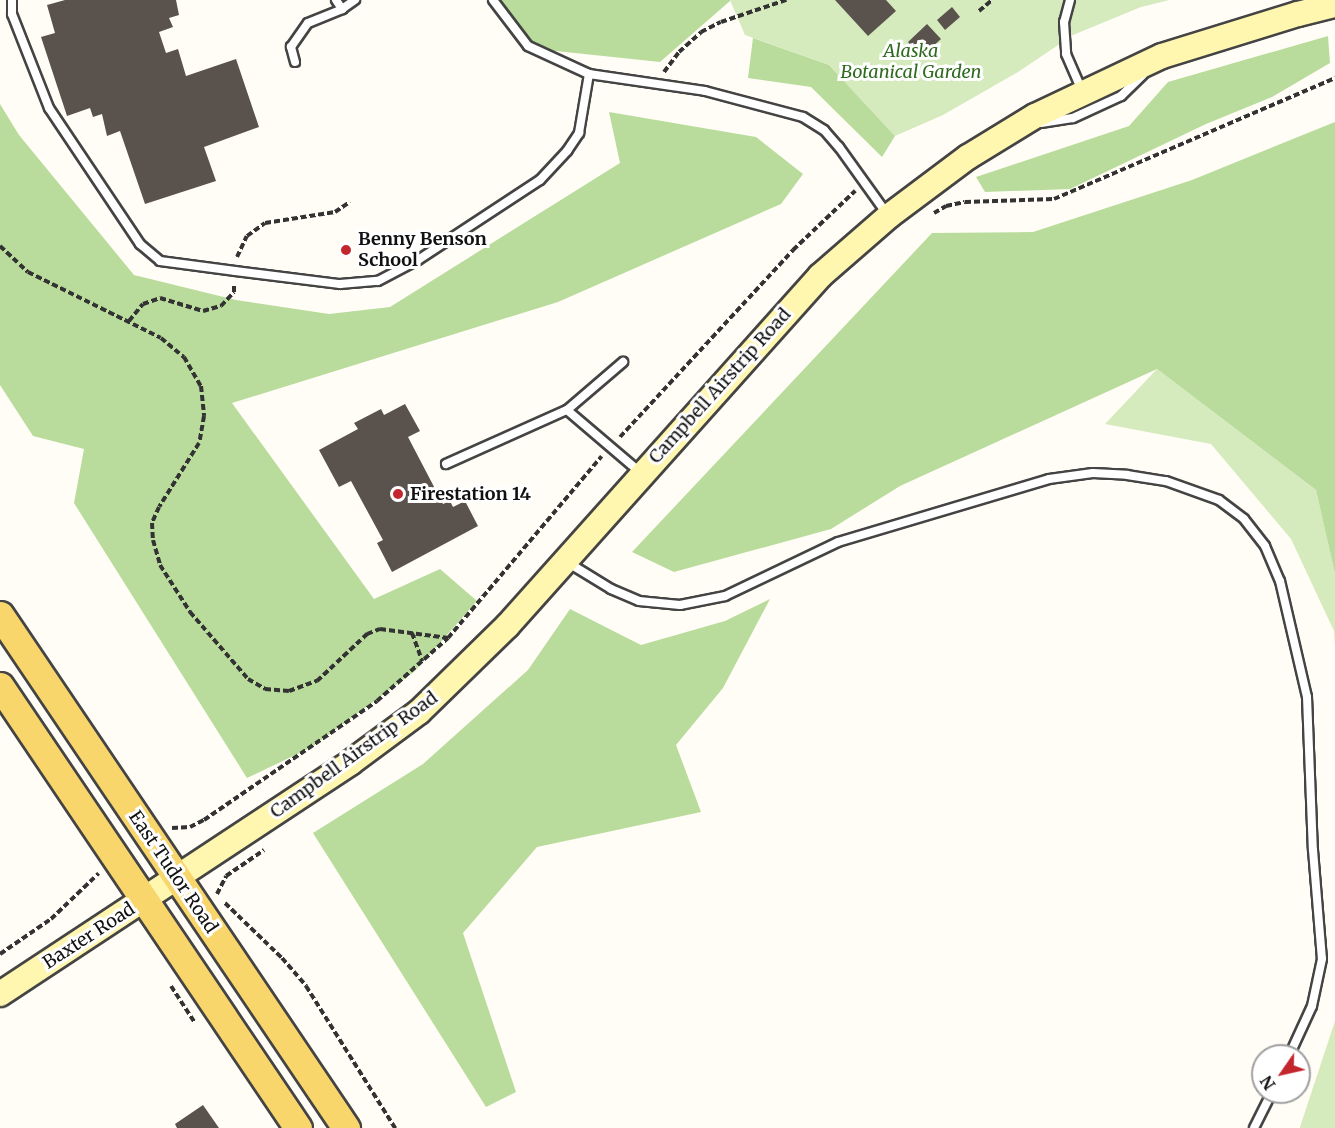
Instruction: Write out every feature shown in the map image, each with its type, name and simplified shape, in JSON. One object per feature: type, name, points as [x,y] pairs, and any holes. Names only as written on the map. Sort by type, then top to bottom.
[{"type":"main road","name":"East Tudor Road","points":[[0,615],[346,1128]]},
{"type":"main road","points":[[0,686],[298,1128]]},
{"type":"street","name":"Campbell Airstrip Road","points":[[177,878],[350,763],[419,712],[508,625],[820,276],[888,216],[968,157],[1017,127],[1083,93],[1162,56],[1298,14],[1335,5]]},
{"type":"street","name":"Baxter Road","points":[[0,994],[177,878]]},
{"type":"lane","points":[[12,0],[12,14],[48,108],[140,244],[160,261],[235,271],[340,284],[359,283],[378,281],[418,260],[540,180],[567,151],[579,133],[589,74]]},
{"type":"lane","points":[[336,0],[342,9]]},
{"type":"lane","points":[[295,62],[291,47],[308,23],[342,9],[355,0]]},
{"type":"lane","points":[[493,0],[528,46],[589,74],[657,82],[753,102],[803,117],[824,130],[888,216]]},
{"type":"lane","points":[[1070,0],[1064,22],[1066,54],[1083,93]]},
{"type":"lane","points":[[1017,127],[1073,118],[1121,96],[1162,56]]},
{"type":"lane","points":[[446,464],[567,410],[623,362]]},
{"type":"lane","points":[[567,410],[642,473]]},
{"type":"lane","points":[[565,561],[611,589],[639,601],[680,605],[725,596],[838,542],[1049,479],[1093,473],[1127,475],[1166,481],[1219,500],[1244,519],[1265,546],[1280,581],[1307,697],[1313,850],[1322,959],[1312,1005],[1294,1044]]},
{"type":"lane","points":[[1254,1128],[1266,1104]]},
{"type":"path","points":[[657,82],[679,52],[700,32],[721,22],[786,0]]},
{"type":"path","points":[[979,11],[992,0]]},
{"type":"path","points":[[930,215],[946,206],[965,202],[1054,199],[1335,78]]},
{"type":"path","points":[[164,824],[169,828],[179,829],[204,820],[377,701],[448,638],[610,447],[793,250],[865,183]]},
{"type":"path","points":[[0,246],[28,272],[161,338],[184,357],[201,386],[204,416],[200,443],[159,507],[153,523],[153,540],[160,565],[190,612],[248,679],[265,689],[289,691],[317,681],[367,634],[388,628],[448,638]]},
{"type":"path","points":[[412,633],[422,661]]},
{"type":"path","points":[[270,846],[225,876],[216,896],[282,958],[306,986],[394,1128]]},
{"type":"path","points":[[0,954],[51,919],[98,874]]},
{"type":"green space","points":[[500,0],[730,1],[660,62],[537,49]]},
{"type":"green space","name":"Alaska Botanical Garden","points":[[730,0],[1169,0],[1141,7],[1073,35],[1018,72],[943,115],[895,136],[829,65],[745,35]]},
{"type":"green space","points":[[1328,36],[1330,63],[1272,97],[1206,124],[1070,189],[985,192],[976,177],[1129,126],[1168,82]]},
{"type":"green space","points":[[753,38],[829,65],[895,136],[882,157],[811,87],[748,78]]},
{"type":"green space","points":[[0,104],[19,135],[134,275],[236,300],[329,314],[390,307],[620,163],[609,112],[756,137],[803,174],[781,204],[558,302],[232,403],[374,599],[440,569],[477,601],[415,671],[312,747],[247,778],[74,503],[84,449],[33,436],[0,385]]},
{"type":"green space","points":[[1335,122],[1335,574],[1316,490],[1157,369],[900,486],[831,529],[674,572],[632,552],[932,233],[1033,232],[1192,180]]},
{"type":"green space","points":[[1157,369],[1316,490],[1335,574],[1335,646],[1334,631],[1291,539],[1211,444],[1105,424]]},
{"type":"green space","points":[[770,599],[723,688],[676,745],[701,812],[537,847],[463,933],[516,1092],[486,1107],[313,833],[423,764],[528,670],[570,609],[641,645],[725,621]]},
{"type":"green space","points":[[1335,1021],[1335,1128],[1300,1128],[1308,1104],[1311,1104],[1311,1094]]},
{"type":"building","points":[[65,0],[176,0],[179,15],[169,18],[173,27],[159,32],[166,53],[178,49],[186,76],[236,59],[259,127],[204,147],[216,181],[145,204],[120,131],[107,136],[102,114],[93,117],[90,108],[67,116],[41,37],[55,33],[47,5]]},
{"type":"building","points":[[835,0],[886,0],[896,11],[868,36]]},
{"type":"building","points":[[952,7],[960,17],[945,30],[937,20]]},
{"type":"building","points":[[927,24],[941,39],[921,57],[908,42]]},
{"type":"building","name":"Firestation 14","points":[[405,404],[420,431],[408,437],[443,504],[450,501],[453,507],[465,501],[478,526],[392,572],[377,543],[383,540],[351,481],[339,487],[319,450],[358,429],[354,423],[381,409],[384,415]]},
{"type":"building","points":[[203,1105],[219,1128],[177,1128],[175,1124]]},
{"type":"place","name":"Benny Benson School","points":[[346,250]]},
{"type":"place","name":"Firestation 14","points":[[398,494]]}]
